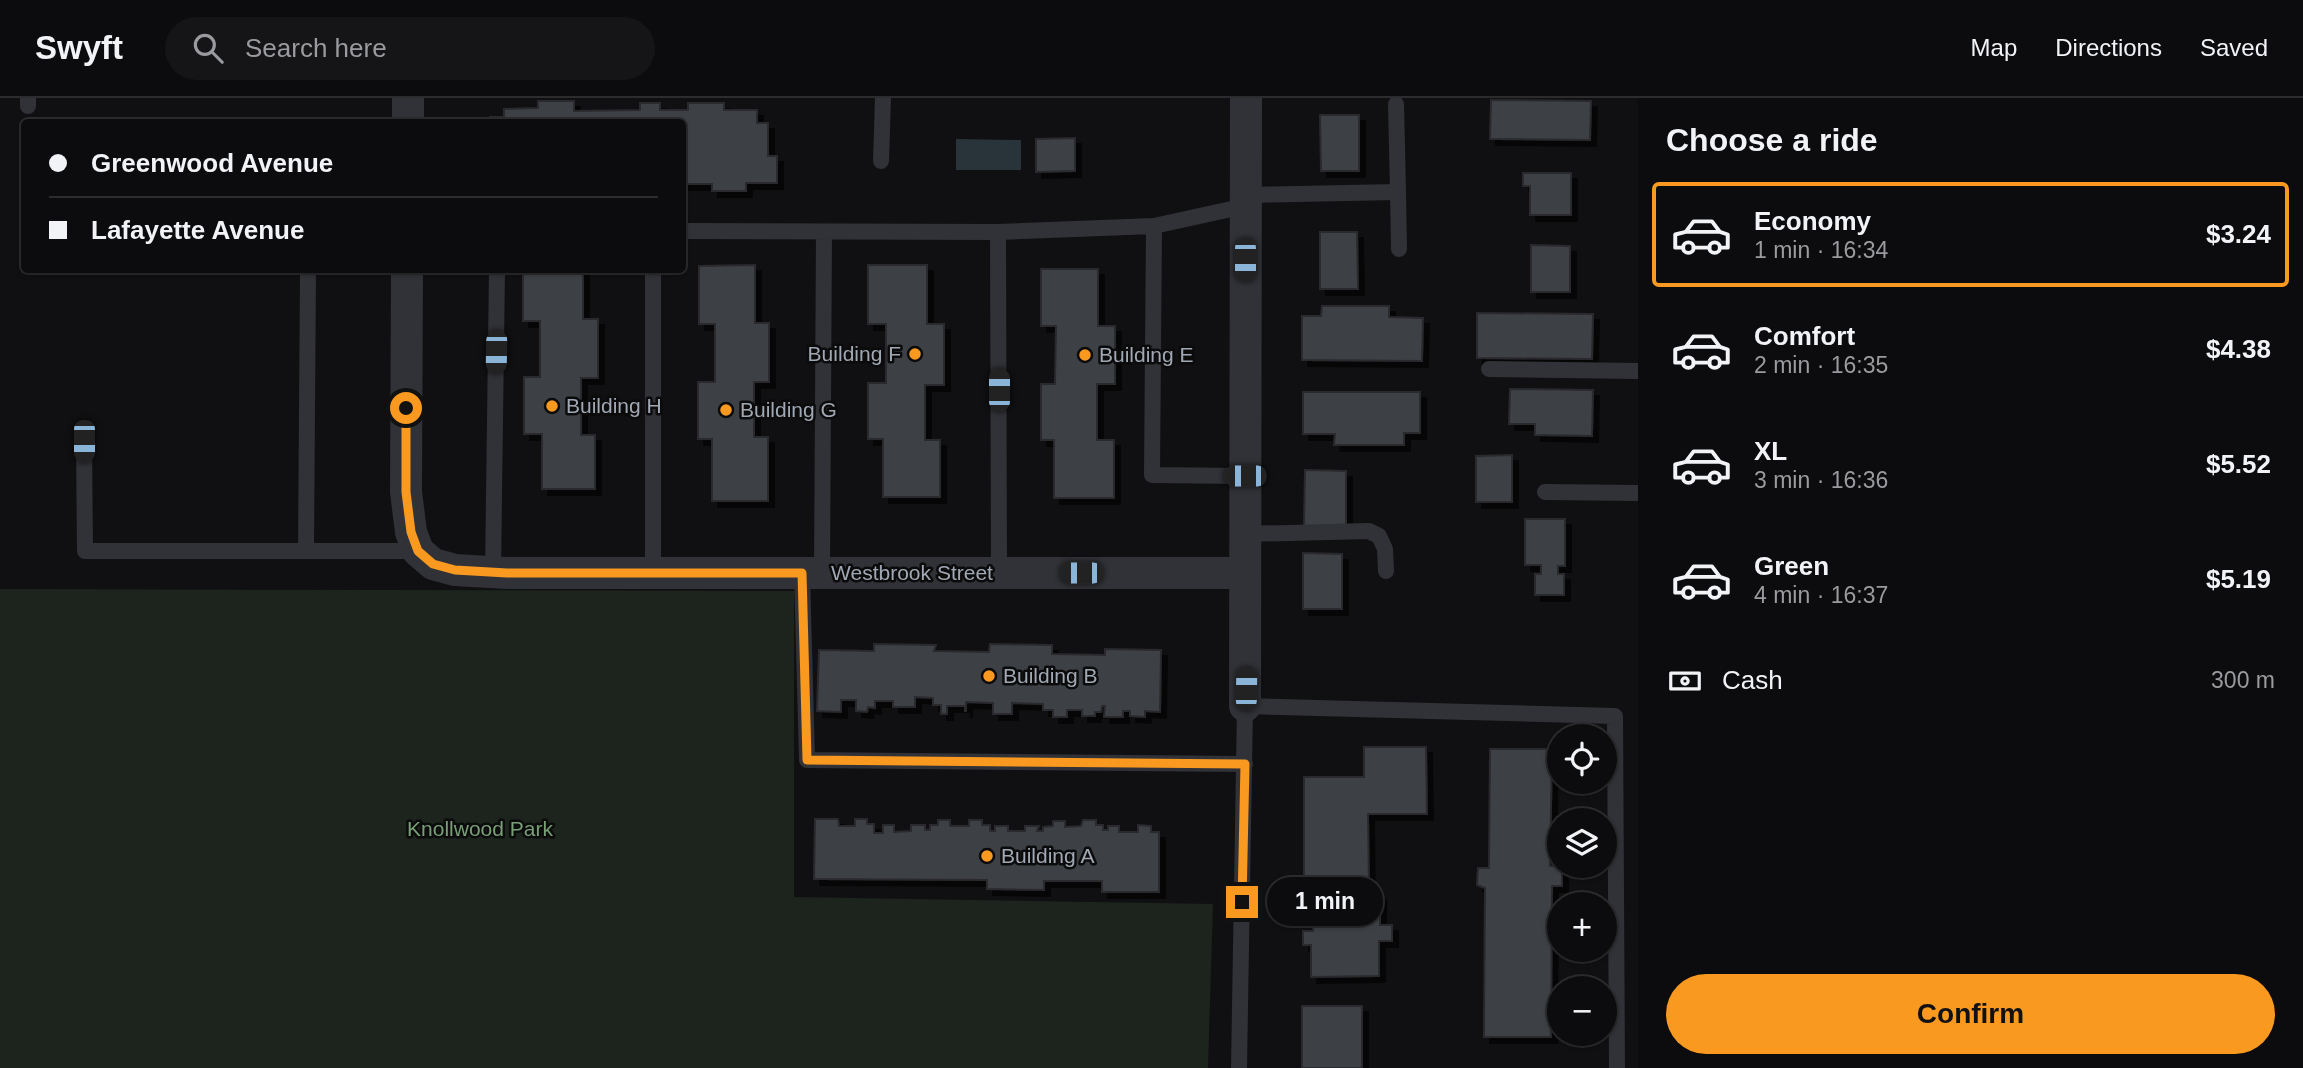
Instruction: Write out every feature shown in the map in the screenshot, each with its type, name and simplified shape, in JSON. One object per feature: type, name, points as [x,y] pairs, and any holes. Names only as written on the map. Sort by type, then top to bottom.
[{"type":"street","points":[[408,98],[408,119]]},
{"type":"street","points":[[1245,706],[1246,98]]},
{"type":"street","points":[[407,273],[406,492],[411,532],[418,551]]},
{"type":"street","name":"Westbrook Street","points":[[418,551],[433,564],[455,570],[493,572],[1245,573]]},
{"type":"lane","points":[[881,161],[883,98]]},
{"type":"lane","points":[[1396,104],[1399,249]]},
{"type":"lane","points":[[686,231],[998,232],[1154,226],[1245,200],[1398,192]]},
{"type":"lane","points":[[1154,226],[1152,475],[1245,476]]},
{"type":"lane","points":[[824,232],[807,760],[1245,764]]},
{"type":"lane","points":[[998,232],[999,573]]},
{"type":"lane","points":[[306,551],[308,273]]},
{"type":"lane","points":[[493,572],[497,273]]},
{"type":"lane","points":[[653,273],[653,573]]},
{"type":"lane","points":[[1489,369],[1638,371]]},
{"type":"lane","points":[[84,441],[85,551],[418,551]]},
{"type":"lane","points":[[1545,492],[1638,493]]},
{"type":"lane","points":[[1245,534],[1369,531],[1378,536],[1385,549],[1386,571]]},
{"type":"lane","points":[[1239,1068],[1245,706],[1615,716],[1617,1068]]},
{"type":"green space","name":"Knollwood Park","points":[[0,589],[794,591],[794,897],[1213,904],[1208,1068],[0,1068]]},
{"type":"shaded area","points":[[956,139],[1021,140],[1021,170],[956,170]]},
{"type":"building","points":[[1491,100],[1591,101],[1590,140],[1490,139]]},
{"type":"building","points":[[538,101],[574,101],[574,111],[640,110],[640,103],[660,103],[660,110],[688,110],[688,103],[724,103],[724,110],[757,110],[757,123],[768,123],[768,156],[777,156],[777,183],[746,183],[746,191],[712,191],[712,184],[686,184],[686,119],[490,119],[504,117],[504,109],[538,108]]},
{"type":"building","points":[[1320,115],[1359,115],[1359,171],[1321,171]]},
{"type":"building","points":[[1075,138],[1075,171],[1036,172],[1036,139]]},
{"type":"building","points":[[1523,173],[1571,173],[1571,215],[1530,215],[1530,186],[1523,186]]},
{"type":"building","points":[[1320,232],[1357,232],[1358,289],[1320,289]]},
{"type":"building","points":[[1531,245],[1570,246],[1570,292],[1531,292]]},
{"type":"building","name":"Building G","points":[[755,265],[755,323],[769,323],[769,382],[754,382],[754,437],[768,437],[768,501],[712,501],[712,439],[698,439],[698,382],[715,382],[715,324],[699,324],[699,266]]},
{"type":"building","name":"Building F","points":[[868,265],[927,265],[927,324],[944,324],[944,385],[925,385],[925,440],[940,440],[940,497],[883,497],[883,439],[868,439],[868,383],[886,383],[886,324],[868,324]]},
{"type":"building","name":"Building E","points":[[1041,269],[1098,269],[1098,326],[1115,326],[1115,384],[1097,384],[1097,440],[1114,440],[1114,498],[1054,498],[1054,440],[1041,440],[1041,384],[1055,384],[1056,326],[1041,326]]},
{"type":"building","name":"Building H","points":[[523,273],[583,273],[583,319],[598,319],[598,378],[581,378],[581,435],[595,435],[595,489],[542,489],[542,434],[524,434],[524,377],[540,377],[540,321],[523,321]]},
{"type":"building","points":[[1322,306],[1389,306],[1389,317],[1423,318],[1422,361],[1302,360],[1302,316],[1321,316]]},
{"type":"building","points":[[1477,313],[1593,314],[1592,359],[1477,358]]},
{"type":"building","points":[[1510,389],[1593,390],[1592,436],[1535,435],[1535,424],[1509,424]]},
{"type":"building","points":[[1303,392],[1420,392],[1420,433],[1404,433],[1404,445],[1334,445],[1335,434],[1303,434]]},
{"type":"building","points":[[1512,455],[1512,502],[1476,502],[1476,456]]},
{"type":"building","points":[[1305,470],[1346,471],[1346,528],[1304,528]]},
{"type":"building","points":[[1525,519],[1565,519],[1565,566],[1558,566],[1558,574],[1564,574],[1564,595],[1535,595],[1535,574],[1541,574],[1541,565],[1525,565]]},
{"type":"building","points":[[1303,553],[1342,554],[1342,609],[1303,609]]},
{"type":"building","name":"Building B","points":[[874,644],[936,645],[934,651],[989,652],[990,644],[1052,645],[1052,654],[1105,655],[1105,649],[1161,650],[1160,712],[1145,711],[1145,717],[1130,716],[1130,711],[1123,711],[1123,717],[1104,717],[1105,706],[1102,706],[1101,712],[1095,712],[1095,716],[1082,716],[1082,710],[1067,710],[1067,717],[1053,717],[1053,710],[1043,710],[1043,704],[1012,703],[1012,714],[993,714],[993,703],[966,702],[966,711],[965,706],[947,706],[947,714],[941,714],[941,705],[933,705],[933,698],[915,697],[915,707],[893,707],[893,701],[875,701],[875,708],[868,707],[867,712],[856,711],[856,700],[841,700],[841,712],[817,711],[819,650],[874,651]]},
{"type":"building","points":[[1364,747],[1426,747],[1427,814],[1368,814],[1369,894],[1380,894],[1380,925],[1392,925],[1392,941],[1379,941],[1379,976],[1311,977],[1311,945],[1303,945],[1303,931],[1313,931],[1313,900],[1304,900],[1304,777],[1364,777]]},
{"type":"building","points":[[1490,749],[1547,749],[1547,794],[1551,794],[1551,808],[1547,808],[1547,878],[1562,878],[1562,886],[1552,886],[1552,892],[1547,892],[1547,962],[1551,962],[1551,976],[1547,976],[1547,1037],[1484,1037],[1485,888],[1477,885],[1478,868],[1489,868]]},
{"type":"building","name":"Building A","points":[[815,819],[838,819],[839,826],[855,826],[855,819],[867,819],[867,824],[874,824],[874,833],[883,833],[883,825],[894,825],[894,832],[911,831],[911,825],[925,825],[925,830],[930,830],[930,825],[938,825],[938,820],[950,820],[950,826],[969,826],[969,820],[982,820],[982,825],[990,825],[990,831],[995,831],[995,826],[1008,826],[1008,831],[1025,831],[1025,826],[1039,826],[1037,831],[1043,831],[1043,827],[1053,826],[1053,821],[1065,821],[1065,827],[1081,826],[1083,820],[1096,820],[1096,825],[1103,825],[1103,830],[1108,830],[1108,826],[1119,826],[1119,832],[1138,832],[1138,825],[1151,826],[1151,832],[1159,832],[1159,892],[1102,892],[1102,881],[1044,881],[1044,890],[987,889],[987,880],[814,879]]},
{"type":"building","points":[[1302,1006],[1362,1006],[1362,1068],[1302,1068]]},
{"type":"place","name":"Building F","points":[[915,354]]},
{"type":"place","name":"Building E","points":[[1085,355]]},
{"type":"place","name":"Building H","points":[[552,406]]},
{"type":"place","name":"Building G","points":[[726,410]]},
{"type":"place","name":"Building B","points":[[989,676]]},
{"type":"place","name":"Building A","points":[[987,856]]},
{"type":"route","points":[[406,408],[406,492],[411,532],[418,551],[433,564],[455,570],[507,573],[802,573],[807,760],[1245,764],[1242,902]]}]
